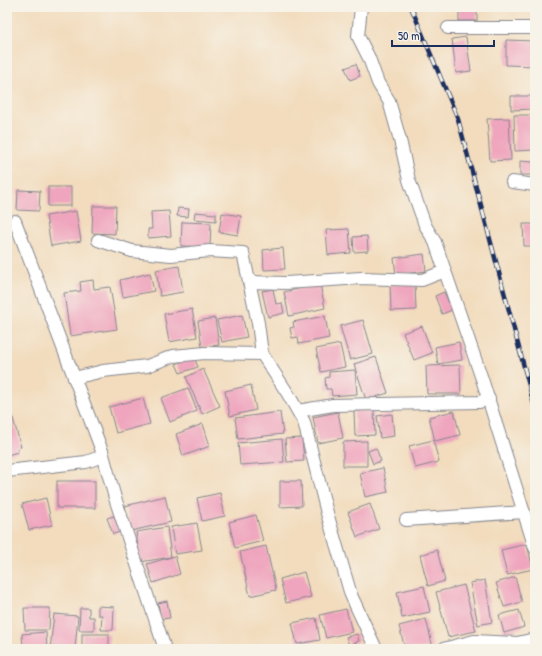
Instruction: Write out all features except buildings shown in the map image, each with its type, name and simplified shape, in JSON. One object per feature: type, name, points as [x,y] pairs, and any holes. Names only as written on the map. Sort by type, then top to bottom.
[{"type":"street","points":[[361,7],[358,36],[378,83],[389,101],[409,180],[425,225],[436,242],[489,399],[535,548]]},
{"type":"street","points":[[448,28],[535,28]]},
{"type":"street","points":[[512,182],[535,185]]},
{"type":"street","points":[[15,221],[103,456],[157,631],[165,649]]},
{"type":"street","points":[[98,240],[132,251],[171,255],[209,251],[243,253],[258,323],[262,354],[304,422],[327,513],[351,595],[376,649]]},
{"type":"street","points":[[250,282],[286,283],[361,278],[422,280],[445,271]]},
{"type":"street","points":[[74,378],[103,371],[147,366],[173,356],[205,353],[262,354]]},
{"type":"street","points":[[298,411],[333,405],[479,402],[489,399]]},
{"type":"street","points":[[7,471],[86,462],[103,456]]},
{"type":"street","points":[[406,520],[524,512]]},
{"type":"street","points":[[444,649],[474,641],[517,643],[535,639]]},
{"type":"railway","points":[[411,7],[458,119],[535,408]]}]
